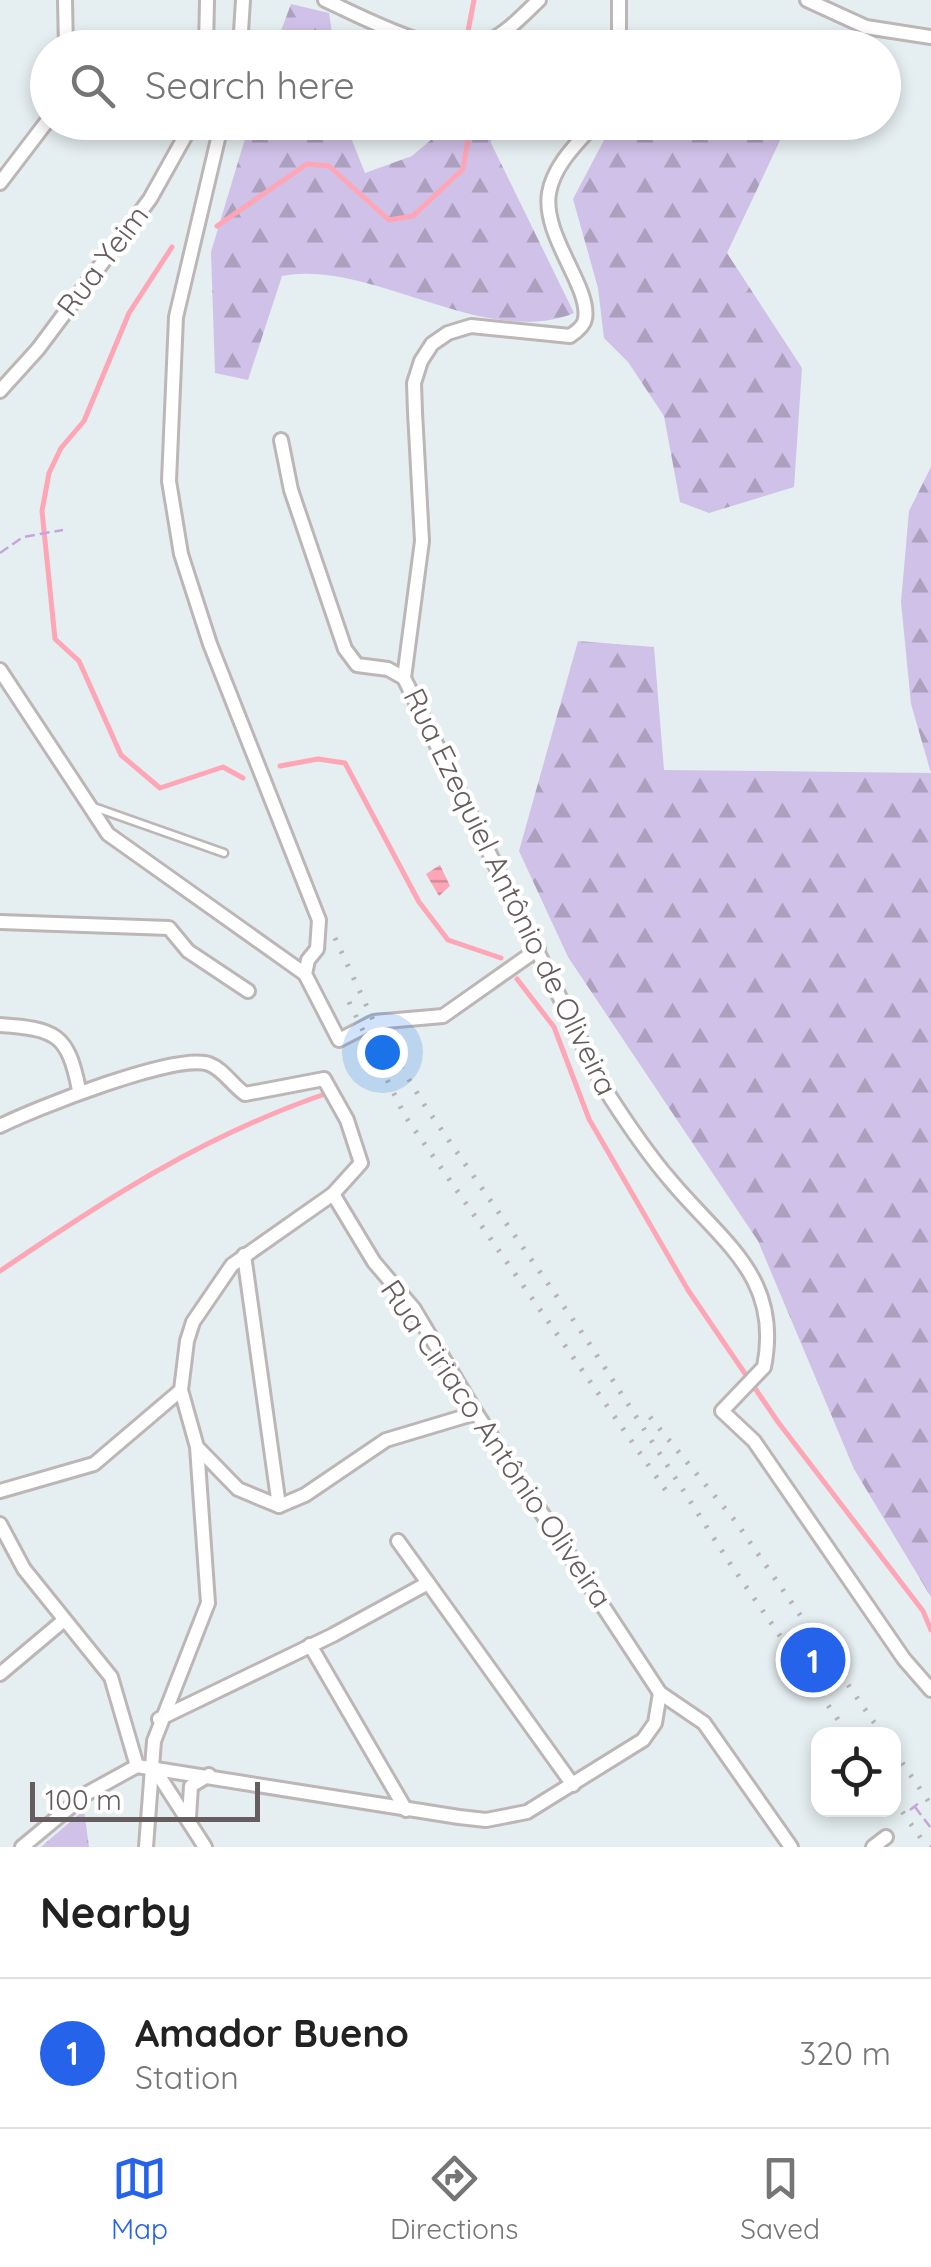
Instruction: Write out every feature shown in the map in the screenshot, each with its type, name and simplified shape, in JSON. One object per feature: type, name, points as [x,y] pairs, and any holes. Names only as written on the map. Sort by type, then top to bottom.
[{"type":"street","points":[[65,0],[66,30]]},
{"type":"street","points":[[206,30],[207,0]]},
{"type":"street","points":[[241,30],[243,0]]},
{"type":"street","points":[[326,0],[394,30]]},
{"type":"street","points":[[502,30],[539,0]]},
{"type":"street","points":[[619,0],[619,30]]},
{"type":"street","points":[[807,0],[866,27],[884,30]]},
{"type":"street","points":[[901,33],[931,38]]},
{"type":"street","points":[[0,183],[33,140]]},
{"type":"street","name":"Rua Yeim","points":[[0,391],[38,350],[150,199],[183,140]]},
{"type":"street","points":[[218,140],[176,316],[169,481],[181,554],[210,644],[319,920],[317,949],[308,960],[305,974]]},
{"type":"street","name":"Rua Ezequiel Antônio de Oliveira","points":[[580,140],[564,159],[549,194],[556,238],[582,301],[585,318],[580,329],[570,336],[471,326],[448,332],[432,344],[414,382],[422,541],[404,678],[603,1086],[632,1132],[753,1275],[769,1333],[764,1367],[722,1411],[754,1441],[904,1659],[931,1690]]},
{"type":"street","points":[[281,440],[292,490],[345,649],[357,665],[388,669],[404,678]]},
{"type":"street","points":[[0,670],[108,834],[305,974],[340,1040],[374,1022],[443,1016],[538,948]]},
{"type":"street","points":[[0,922],[169,928],[188,951],[248,991]]},
{"type":"street","points":[[0,1024],[42,1028],[62,1039],[74,1062],[80,1090]]},
{"type":"street","points":[[0,1126],[80,1090],[195,1062],[218,1070],[245,1094],[295,1081],[324,1079],[330,1084],[360,1152],[357,1170],[333,1194],[244,1255],[212,1291],[193,1322],[182,1390],[197,1447],[208,1603],[159,1718],[144,1766],[146,1847]]},
{"type":"street","name":"Rua Ciriaco Antônio Oliveira","points":[[333,1194],[374,1262],[414,1310],[476,1413],[660,1694],[704,1723],[791,1847]]},
{"type":"street","points":[[244,1255],[280,1506]]},
{"type":"street","points":[[0,1492],[94,1464],[182,1390]]},
{"type":"street","points":[[197,1447],[238,1489],[280,1506],[305,1495],[386,1440],[476,1413]]},
{"type":"street","points":[[0,1524],[24,1568],[111,1677],[144,1766],[205,1847]]},
{"type":"street","points":[[398,1541],[573,1785]]},
{"type":"street","points":[[159,1718],[428,1583]]},
{"type":"street","points":[[0,1674],[63,1621]]},
{"type":"street","points":[[310,1645],[406,1810]]},
{"type":"street","points":[[22,1847],[86,1794],[144,1766],[406,1810],[505,1818],[527,1812],[643,1740],[655,1723],[660,1694]]},
{"type":"street","points":[[189,1822],[191,1786],[212,1775]]},
{"type":"street","points":[[873,1847],[886,1836]]},
{"type":"lane","points":[[90,806],[224,853]]},
{"type":"path","points":[[0,553],[40,532],[62,530]]},
{"type":"path","points":[[910,1810],[917,1805],[931,1828]]},
{"type":"green space","points":[[291,4],[329,13],[332,30],[281,30]]},
{"type":"green space","points":[[245,140],[352,140],[365,173],[412,156],[431,140],[491,140],[574,313],[540,321],[503,320],[352,279],[316,274],[282,276],[248,380],[215,373],[211,252]]},
{"type":"green space","points":[[604,140],[780,140],[727,253],[802,368],[794,487],[709,513],[680,502],[664,416],[628,362],[604,338],[598,288],[573,199]]},
{"type":"green space","points":[[931,467],[931,773],[911,704],[901,602],[909,511]]},
{"type":"green space","points":[[578,641],[654,647],[664,770],[931,773],[931,1597],[854,1469],[758,1241],[568,957],[519,851]]},
{"type":"green space","points":[[84,1810],[89,1847],[41,1847]]},
{"type":"shaded area","points":[[440,865],[450,886],[439,896],[426,874]]},
{"type":"waterway","points":[[468,30],[474,0]]},
{"type":"waterway","points":[[217,226],[307,164],[329,166],[389,220],[413,216],[463,169],[468,140]]},
{"type":"waterway","points":[[172,247],[129,313],[84,421],[61,448],[49,473],[42,511],[55,639],[79,661],[121,755],[160,788],[223,767],[243,778]]},
{"type":"waterway","points":[[280,766],[318,759],[345,763],[419,902],[448,940],[501,958]]},
{"type":"waterway","points":[[517,979],[554,1027],[589,1119],[688,1290],[778,1422],[923,1611],[931,1630]]},
{"type":"waterway","points":[[0,1271],[156,1171],[238,1129],[325,1094]]},
{"type":"railway","points":[[335,938],[374,1022],[425,1106],[587,1340],[731,1565],[843,1727]]},
{"type":"railway","points":[[349,1002],[405,1116],[667,1492]]},
{"type":"railway","points":[[650,1417],[736,1522],[877,1727]]},
{"type":"railway","points":[[901,1761],[931,1805]]},
{"type":"railway","points":[[901,1810],[927,1847]]},
{"type":"place","name":"Amador Bueno","points":[[813,1660]]}]
